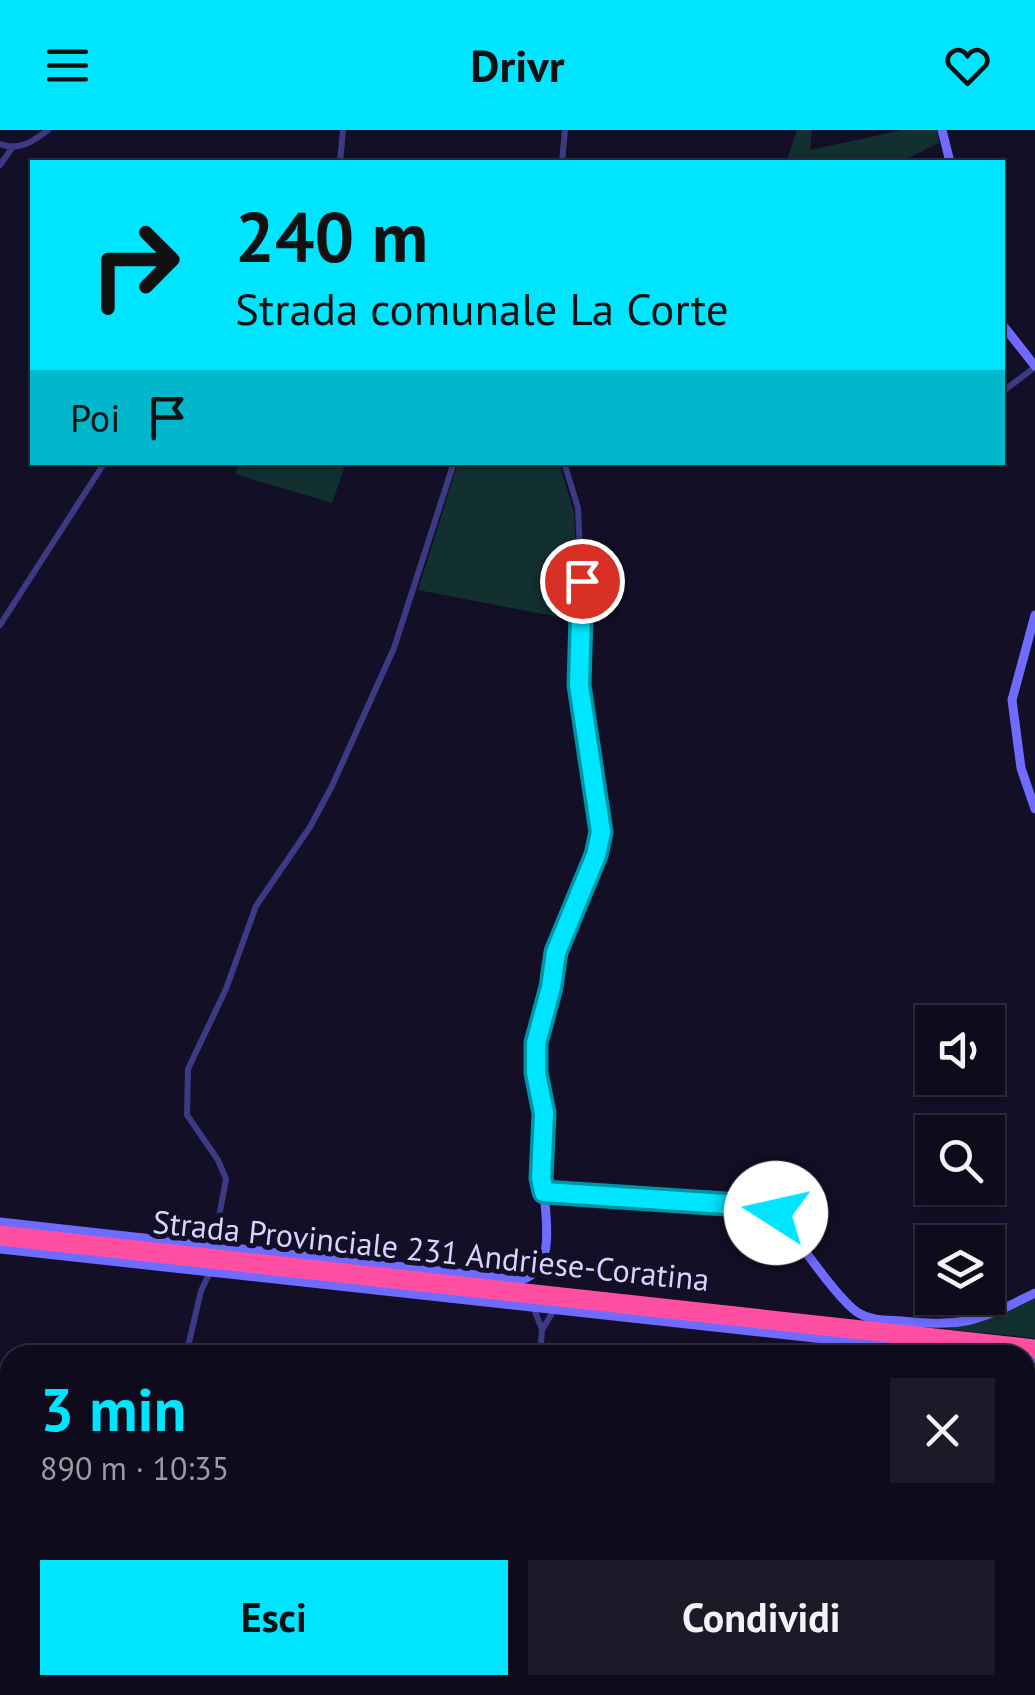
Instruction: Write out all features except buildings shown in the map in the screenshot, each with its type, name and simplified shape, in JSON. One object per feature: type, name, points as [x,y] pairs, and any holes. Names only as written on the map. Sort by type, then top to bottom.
[{"type":"highway","name":"Strada Provinciale 231 Andriese-Coratina","points":[[0,1231],[1035,1343]]},
{"type":"highway","name":"Strada Provinciale 231 Andriese-Coratina","points":[[0,1240],[953,1345]]},
{"type":"street","points":[[0,144],[24,146],[48,130]]},
{"type":"street","points":[[340,160],[343,130]]},
{"type":"street","points":[[562,160],[566,130]]},
{"type":"street","points":[[942,130],[950,160]]},
{"type":"street","points":[[0,165],[12,148]]},
{"type":"street","points":[[1005,328],[1035,367],[1005,390]]},
{"type":"street","points":[[0,625],[102,465]]},
{"type":"street","points":[[222,1247],[218,1228],[226,1179],[218,1160],[187,1115],[188,1069],[198,1040],[226,989],[256,906],[310,827],[332,786],[394,648],[453,465]]},
{"type":"street","points":[[0,1222],[523,1279],[537,1272],[545,1258],[541,1178],[544,1113],[536,1073],[536,1043],[556,952],[596,855],[601,832],[579,685],[583,617],[578,508],[565,465]]},
{"type":"street","points":[[1035,615],[1012,700],[1021,768],[1035,809]]},
{"type":"street","points":[[544,1192],[770,1209],[850,1306],[872,1318],[938,1326],[961,1324],[989,1316],[1035,1292]]},
{"type":"street","points":[[205,1245],[218,1228]]},
{"type":"street","points":[[0,1248],[878,1345]]},
{"type":"street","points":[[193,1270],[201,1291]]},
{"type":"street","points":[[188,1345],[201,1291],[210,1272]]},
{"type":"street","points":[[533,1307],[542,1330],[541,1345]]},
{"type":"street","points":[[542,1330],[554,1310]]},
{"type":"green space","points":[[797,130],[812,130],[810,150],[903,130],[937,130],[939,143],[904,160],[787,160]]},
{"type":"green space","points":[[238,465],[345,465],[332,503],[235,474]]},
{"type":"green space","points":[[457,465],[560,465],[574,512],[579,621],[418,590]]},
{"type":"green space","points":[[1035,1297],[1035,1338],[944,1329],[982,1322],[1005,1315],[1005,1311]]},
{"type":"route","points":[[582,581],[579,685],[601,832],[596,855],[559,941],[536,1043],[536,1073],[544,1113],[544,1192],[756,1206],[776,1213]]}]
